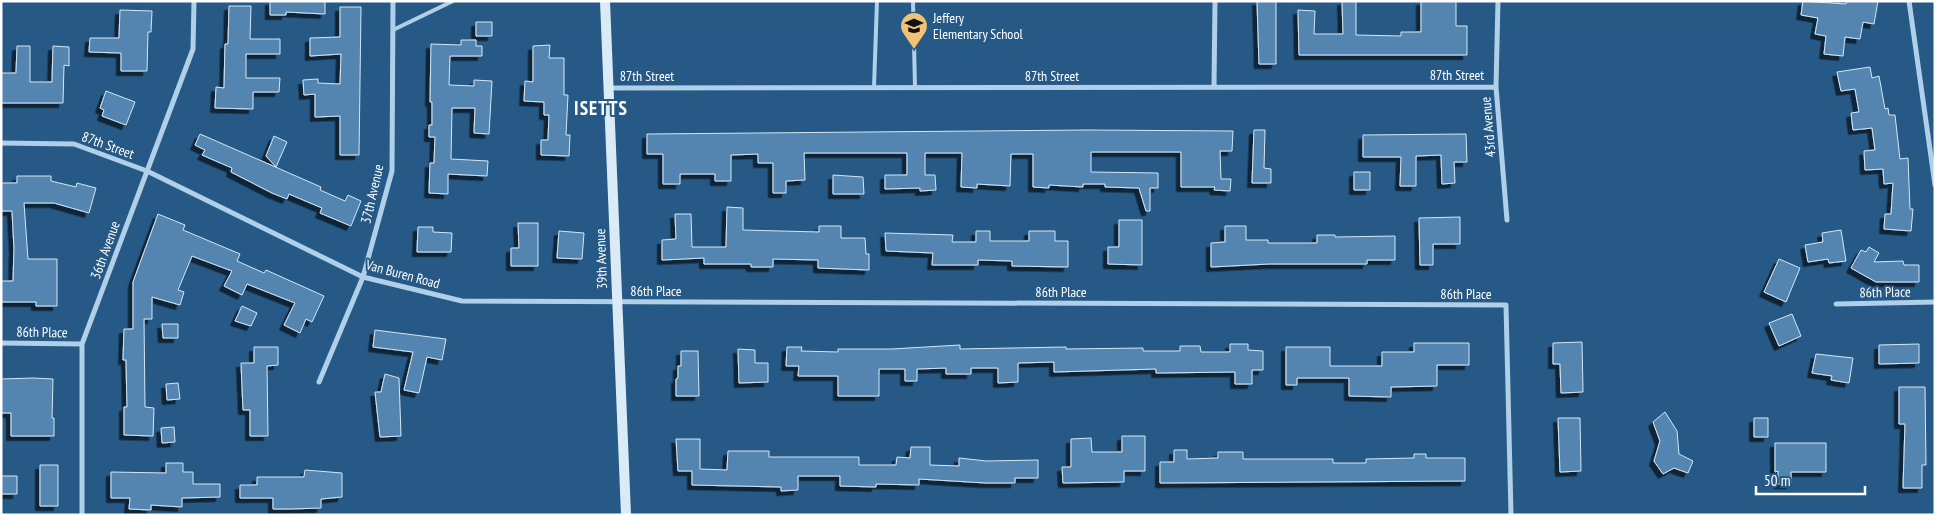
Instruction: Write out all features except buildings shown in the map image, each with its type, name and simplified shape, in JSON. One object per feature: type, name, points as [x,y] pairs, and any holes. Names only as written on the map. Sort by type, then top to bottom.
[{"type":"main road","name":"39th Avenue","points":[[605,1],[626,515]]},
{"type":"street","name":"36th Avenue","points":[[82,515],[82,344],[194,49],[194,1]]},
{"type":"street","name":"37th Avenue","points":[[319,382],[363,277],[392,171],[393,1]]},
{"type":"street","points":[[1214,86],[1215,1]]},
{"type":"street","name":"43rd Avenue","points":[[1498,1],[1496,87],[1507,220]]},
{"type":"street","points":[[1910,1],[1935,185]]},
{"type":"street","name":"87th Street","points":[[609,88],[1496,87]]},
{"type":"street","name":"87th Street","points":[[1,143],[74,144],[147,171]]},
{"type":"street","name":"Van Buren Road","points":[[147,171],[363,277],[462,301],[616,302]]},
{"type":"street","name":"86th Place","points":[[616,302],[1506,305],[1511,515]]},
{"type":"street","name":"86th Place","points":[[1836,304],[1935,302]]},
{"type":"street","name":"86th Place","points":[[1,343],[82,344]]},
{"type":"lane","points":[[441,1],[441,7]]},
{"type":"lane","points":[[393,30],[452,1]]},
{"type":"lane","points":[[874,87],[877,1]]},
{"type":"lane","points":[[913,1],[915,87]]},
{"type":"place","name":"Jeffery Elementary School","points":[[914,50]]},
{"type":"district","name":"ISETTS","points":[[601,108]]}]
